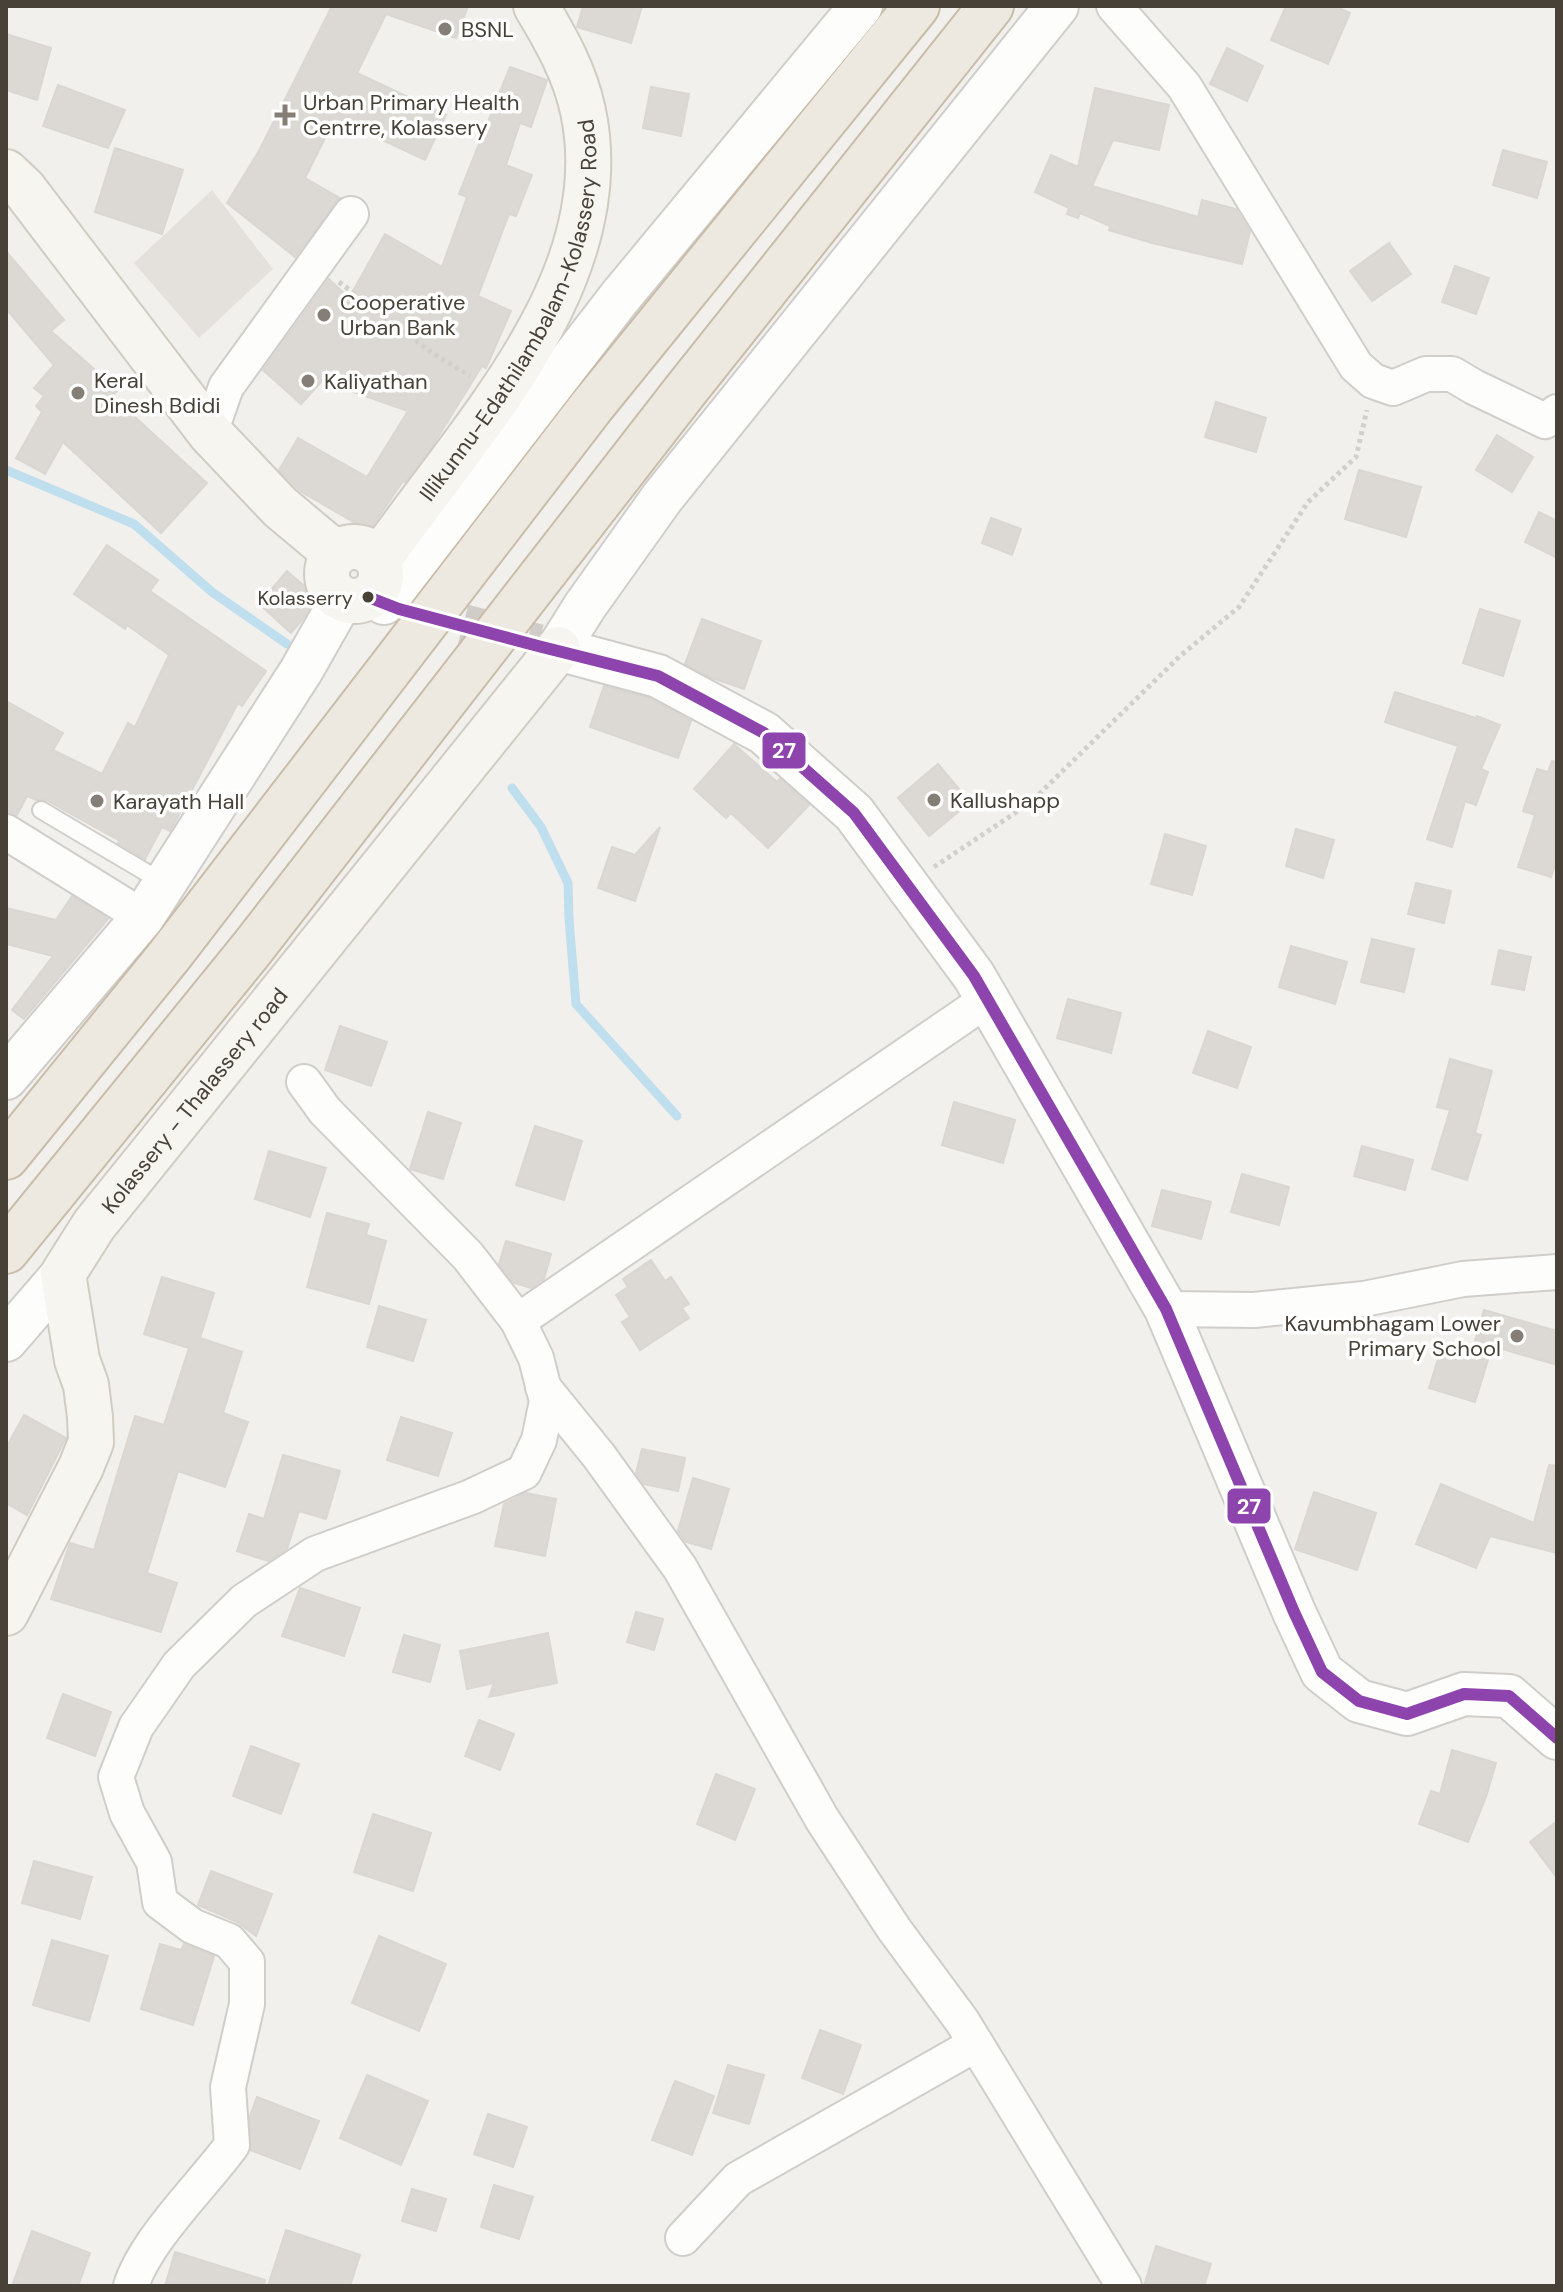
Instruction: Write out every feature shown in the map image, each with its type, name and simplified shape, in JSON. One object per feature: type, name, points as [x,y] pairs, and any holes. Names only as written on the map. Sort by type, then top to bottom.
[{"type":"highway","points":[[6,1157],[170,955],[592,406],[917,6]]},
{"type":"highway","points":[[6,1251],[250,951],[685,391],[991,6]]},
{"type":"main road","name":"Illikunnu-Edathilambalam-Kolassery Road","points":[[374,594],[551,311],[575,249],[585,212],[589,171],[583,109],[573,77],[536,6]]},
{"type":"main road","points":[[6,172],[24,189],[210,433],[280,507],[335,553],[343,548],[361,547],[370,551],[374,594]]},
{"type":"main road","name":"Kolassery - Thalassery road","points":[[63,1274],[94,1225],[548,648]]},
{"type":"main road","points":[[6,1613],[91,1442],[86,1385],[77,1360],[63,1274]]},
{"type":"street","points":[[6,1078],[154,901],[301,671],[374,594],[861,6]]},
{"type":"street","points":[[1057,6],[662,498],[585,606],[548,648],[658,676],[764,733],[854,813],[974,976],[1166,1309],[1322,1672],[1359,1701],[1407,1714],[1464,1694],[1509,1696],[1557,1738]]},
{"type":"street","points":[[1114,6],[1184,86],[1356,366],[1373,381],[1393,388],[1426,374],[1452,374],[1553,420]]},
{"type":"street","points":[[210,433],[226,387],[351,214]]},
{"type":"street","points":[[6,832],[154,901]]},
{"type":"street","points":[[518,1321],[988,999]]},
{"type":"street","points":[[131,2286],[134,2275],[157,2237],[232,2145],[228,2087],[247,2004],[247,1962],[229,1941],[192,1926],[160,1902],[154,1862],[127,1813],[116,1777],[136,1727],[179,1665],[244,1601],[315,1554],[471,1497],[524,1472],[539,1440],[547,1401],[536,1358],[518,1321],[468,1256],[325,1111],[304,1082]]},
{"type":"street","points":[[1166,1309],[1254,1310],[1364,1299],[1463,1279],[1557,1272]]},
{"type":"street","points":[[6,1340],[63,1274]]},
{"type":"street","points":[[543,1387],[599,1456],[680,1568],[822,1819],[894,1929],[976,2044],[1124,2286]]},
{"type":"street","points":[[683,2238],[738,2179],[976,2044]]},
{"type":"lane","points":[[41,810],[154,901]]},
{"type":"path","points":[[317,262],[352,295],[400,330],[499,393]]},
{"type":"path","points":[[907,885],[1030,803],[1180,656],[1239,607],[1308,502],[1356,457],[1373,381]]},
{"type":"shaded area","points":[[212,190],[273,269],[199,338],[134,263]]},
{"type":"building","points":[[332,6],[468,6],[456,38],[386,14],[357,73],[446,115],[425,160],[335,118],[305,178],[340,198],[295,257],[227,203],[260,149]]},
{"type":"building","points":[[583,6],[642,6],[631,43],[577,27]]},
{"type":"building","points":[[1286,6],[1335,6],[1350,13],[1328,64],[1271,40]]},
{"type":"building","points":[[6,34],[51,48],[37,100],[6,90]]},
{"type":"building","points":[[1227,48],[1263,66],[1247,101],[1210,84]]},
{"type":"building","points":[[510,67],[547,80],[531,127],[520,123],[506,165],[532,175],[516,216],[509,214],[478,296],[511,311],[486,368],[482,366],[433,445],[403,481],[369,531],[300,491],[279,470],[298,438],[367,477],[408,411],[322,381],[301,404],[263,370],[329,279],[349,298],[385,234],[442,267],[467,197],[459,194]]},
{"type":"building","points":[[58,85],[125,110],[108,148],[43,126]]},
{"type":"building","points":[[651,87],[689,94],[681,136],[643,128]]},
{"type":"building","points":[[1095,88],[1169,105],[1159,150],[1113,140],[1092,186],[1198,217],[1202,200],[1236,209],[1250,232],[1242,264],[1109,230],[1110,226],[1080,213],[1078,218],[1067,214],[1069,208],[1035,192],[1051,155],[1078,167]]},
{"type":"building","points":[[115,148],[183,170],[162,234],[95,212]]},
{"type":"building","points":[[1503,150],[1547,162],[1537,198],[1493,185]]},
{"type":"building","points":[[1389,243],[1411,274],[1372,301],[1350,271]]},
{"type":"building","points":[[6,251],[64,320],[51,331],[118,390],[112,396],[207,483],[161,533],[63,442],[45,474],[16,458],[42,412],[36,406],[44,396],[34,388],[54,365],[6,309]]},
{"type":"building","points":[[1455,266],[1489,278],[1476,314],[1442,302]]},
{"type":"building","points":[[1216,402],[1266,418],[1256,452],[1205,437]]},
{"type":"building","points":[[1497,435],[1533,457],[1512,492],[1476,470]]},
{"type":"building","points":[[1359,470],[1421,487],[1406,537],[1345,519]]},
{"type":"building","points":[[1539,512],[1557,521],[1557,558],[1525,542]]},
{"type":"building","points":[[991,518],[1021,529],[1012,555],[982,543]]},
{"type":"building","points":[[107,545],[158,580],[150,591],[266,671],[242,706],[238,703],[170,831],[162,827],[145,859],[118,843],[120,841],[46,800],[27,796],[17,815],[6,812],[6,701],[63,733],[53,750],[102,774],[128,723],[135,727],[169,655],[127,625],[125,629],[74,594]]},
{"type":"building","points":[[287,571],[316,596],[291,633],[259,604]]},
{"type":"building","points":[[1480,609],[1520,621],[1503,676],[1463,663]]},
{"type":"building","points":[[702,619],[761,641],[744,689],[685,664]]},
{"type":"building","points":[[604,686],[649,698],[691,721],[678,758],[590,727]]},
{"type":"building","points":[[1395,692],[1500,725],[1481,769],[1488,772],[1476,805],[1465,801],[1452,847],[1427,839],[1458,746],[1385,722]]},
{"type":"building","points":[[734,744],[809,805],[768,848],[731,813],[726,818],[694,789]]},
{"type":"building","points":[[1552,761],[1557,762],[1557,860],[1551,877],[1518,867],[1535,815],[1523,811],[1537,769],[1548,772]]},
{"type":"building","name":"Kallushapp","points":[[938,764],[970,802],[929,836],[898,798]]},
{"type":"building","points":[[660,827],[635,901],[598,888],[612,847],[635,855]]},
{"type":"building","points":[[1296,829],[1334,840],[1323,878],[1286,866]]},
{"type":"building","points":[[1165,834],[1206,846],[1192,895],[1151,884]]},
{"type":"building","points":[[1416,883],[1451,891],[1444,923],[1408,914]]},
{"type":"building","points":[[72,896],[108,919],[24,1019],[12,1010],[53,956],[6,944],[6,908],[56,920]]},
{"type":"building","points":[[1372,939],[1414,949],[1404,992],[1361,982]]},
{"type":"building","points":[[1291,946],[1347,962],[1335,1004],[1279,987]]},
{"type":"building","points":[[1499,950],[1531,957],[1524,990],[1492,984]]},
{"type":"building","points":[[1068,999],[1121,1013],[1111,1053],[1057,1038]]},
{"type":"building","points":[[340,1026],[387,1042],[371,1086],[325,1070]]},
{"type":"building","points":[[1208,1031],[1251,1047],[1237,1088],[1193,1073]]},
{"type":"building","points":[[1450,1059],[1492,1071],[1475,1133],[1481,1135],[1467,1180],[1432,1169],[1450,1110],[1437,1107]]},
{"type":"building","points":[[954,1102],[1015,1120],[1003,1163],[942,1145]]},
{"type":"building","points":[[428,1112],[461,1123],[443,1179],[410,1169]]},
{"type":"building","points":[[535,1126],[582,1141],[564,1200],[516,1185]]},
{"type":"building","points":[[1362,1146],[1413,1160],[1405,1190],[1354,1176]]},
{"type":"building","points":[[269,1151],[326,1168],[310,1217],[255,1199]]},
{"type":"building","points":[[1242,1174],[1289,1187],[1279,1225],[1231,1212]]},
{"type":"building","points":[[1162,1190],[1211,1202],[1201,1239],[1152,1226]]},
{"type":"building","points":[[327,1213],[369,1224],[366,1235],[386,1241],[369,1304],[307,1287]]},
{"type":"building","points":[[506,1241],[551,1254],[544,1279],[531,1288],[514,1283],[499,1264]]},
{"type":"building","points":[[651,1260],[665,1281],[671,1277],[689,1304],[682,1308],[689,1318],[640,1350],[622,1322],[630,1317],[616,1295],[628,1287],[623,1279]]},
{"type":"building","points":[[162,1277],[214,1293],[200,1338],[242,1352],[223,1413],[248,1422],[225,1487],[178,1471],[147,1573],[177,1583],[161,1632],[51,1599],[70,1543],[94,1550],[135,1416],[164,1425],[189,1348],[144,1334]]},
{"type":"building","points":[[379,1306],[426,1320],[413,1361],[367,1347]]},
{"type":"building","name":"Kavumbhagam Lower Primary School","points":[[1484,1310],[1557,1331],[1557,1365],[1475,1341]]},
{"type":"building","points":[[1442,1346],[1488,1360],[1475,1402],[1429,1388]]},
{"type":"building","points":[[24,1415],[66,1438],[27,1515],[6,1503],[6,1448]]},
{"type":"building","points":[[401,1417],[452,1433],[438,1476],[387,1460]]},
{"type":"building","points":[[642,1449],[685,1458],[678,1491],[644,1484],[636,1473]]},
{"type":"building","points":[[283,1455],[340,1471],[326,1519],[299,1511],[287,1549],[268,1561],[237,1551],[249,1514],[264,1519]]},
{"type":"building","points":[[1549,1465],[1557,1466],[1557,1553],[1490,1536],[1476,1568],[1416,1544],[1441,1484],[1534,1523]]},
{"type":"building","points":[[693,1478],[729,1489],[711,1549],[686,1542],[678,1531]]},
{"type":"building","points":[[1314,1492],[1376,1513],[1357,1570],[1295,1549]]},
{"type":"building","points":[[526,1493],[556,1499],[545,1556],[495,1546],[504,1504]]},
{"type":"building","points":[[300,1588],[360,1608],[344,1656],[282,1636]]},
{"type":"building","points":[[636,1612],[663,1619],[654,1650],[627,1642]]},
{"type":"building","points":[[548,1633],[557,1683],[489,1697],[494,1683],[467,1689],[460,1651]]},
{"type":"building","points":[[404,1635],[440,1645],[430,1682],[393,1672]]},
{"type":"building","points":[[63,1694],[111,1712],[95,1756],[47,1738]]},
{"type":"building","points":[[479,1720],[514,1734],[500,1770],[465,1756]]},
{"type":"building","points":[[251,1746],[299,1764],[281,1814],[233,1796]]},
{"type":"building","points":[[1452,1750],[1496,1763],[1468,1842],[1419,1824],[1431,1791],[1440,1794]]},
{"type":"building","points":[[716,1774],[755,1789],[735,1840],[697,1824]]},
{"type":"building","points":[[373,1814],[431,1833],[413,1891],[354,1872]]},
{"type":"building","points":[[1557,1821],[1557,1878],[1530,1842]]},
{"type":"building","points":[[34,1861],[92,1877],[80,1919],[22,1903]]},
{"type":"building","points":[[211,1871],[272,1894],[256,1936],[237,1922],[198,1905]]},
{"type":"building","points":[[379,1936],[446,1964],[419,2031],[352,2003]]},
{"type":"building","points":[[52,1940],[108,1956],[89,2021],[33,2005]]},
{"type":"building","points":[[160,1944],[181,1950],[184,1944],[214,1956],[193,2025],[141,2009]]},
{"type":"building","points":[[820,2030],[861,2045],[843,2094],[802,2078]]},
{"type":"building","points":[[728,2065],[764,2075],[749,2124],[713,2113]]},
{"type":"building","points":[[367,2075],[428,2101],[401,2165],[340,2138]]},
{"type":"building","points":[[675,2081],[714,2096],[692,2155],[652,2140]]},
{"type":"building","points":[[257,2097],[319,2121],[300,2169],[250,2150],[250,2116]]},
{"type":"building","points":[[488,2114],[527,2127],[513,2167],[474,2154]]},
{"type":"building","points":[[494,2185],[533,2197],[519,2239],[481,2227]]},
{"type":"building","points":[[412,2189],[446,2199],[436,2231],[402,2221]]},
{"type":"building","points":[[286,2230],[360,2255],[350,2286],[268,2286]]},
{"type":"building","points":[[32,2231],[90,2253],[78,2286],[12,2286]]},
{"type":"building","points":[[1156,2246],[1211,2264],[1204,2286],[1144,2286]]},
{"type":"building","points":[[175,2252],[265,2280],[264,2286],[165,2286]]},
{"type":"waterway","points":[[6,470],[134,524],[212,592],[287,644]]},
{"type":"waterway","points":[[512,788],[541,827],[568,883],[576,1004],[677,1116]]},
{"type":"tunnel","points":[[399,609],[538,646]]},
{"type":"transit line","name":"27","points":[[368,597],[399,609],[658,676],[764,733],[854,813],[974,976],[1166,1309],[1322,1672],[1359,1701],[1407,1714],[1464,1694],[1509,1696],[1557,1738]]},
{"type":"place","name":"BSNL","points":[[445,29]]},
{"type":"place","name":"Urban Primary Health Centrre, Kolassery","points":[[285,115]]},
{"type":"place","name":"Cooperative Urban Bank","points":[[324,315]]},
{"type":"place","name":"Kaliyathan","points":[[308,381]]},
{"type":"place","name":"Keral Dinesh Bdidi","points":[[78,393]]},
{"type":"place","name":"Kolasserry","points":[[368,597]]},
{"type":"place","name":"Kallushapp","points":[[934,800]]},
{"type":"place","name":"Karayath Hall","points":[[97,801]]},
{"type":"place","name":"Kavumbhagam Lower Primary School","points":[[1517,1336]]}]
